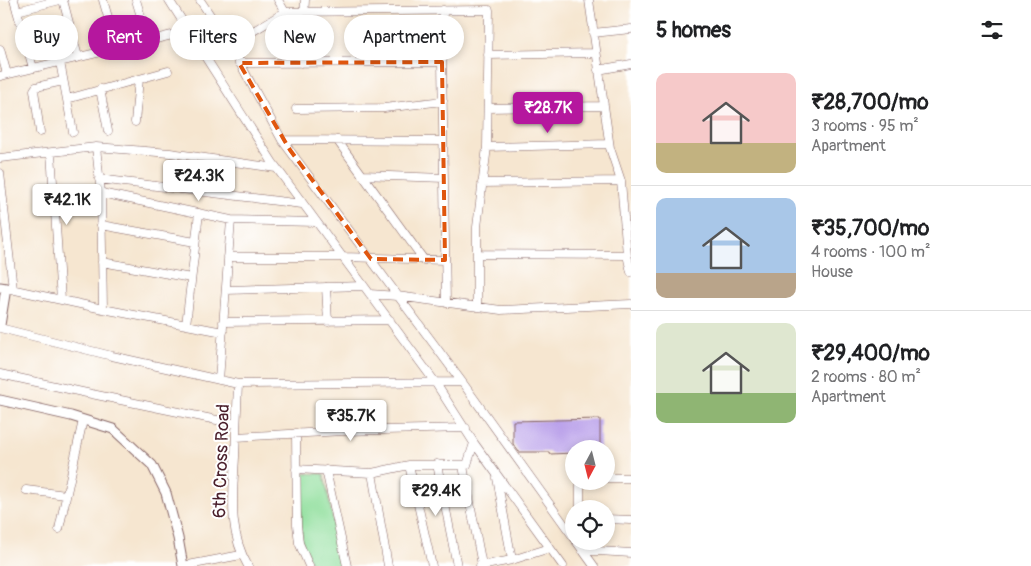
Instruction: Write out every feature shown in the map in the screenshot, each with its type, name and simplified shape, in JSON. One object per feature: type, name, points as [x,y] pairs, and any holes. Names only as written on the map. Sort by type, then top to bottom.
[{"type":"street","points":[[14,0],[18,15]]},
{"type":"street","points":[[17,11],[61,0],[66,15]]},
{"type":"street","points":[[103,0],[107,15]]},
{"type":"street","points":[[136,0],[140,15]]},
{"type":"street","points":[[169,0],[179,15]]},
{"type":"street","points":[[200,0],[210,15]]},
{"type":"street","points":[[278,0],[285,12]]},
{"type":"street","points":[[301,63],[305,0]]},
{"type":"street","points":[[589,0],[609,144],[621,181],[627,255],[631,272]]},
{"type":"street","points":[[443,10],[442,101],[446,303]]},
{"type":"street","points":[[255,30],[285,12],[489,10],[487,147],[477,227],[478,307]]},
{"type":"street","points":[[593,33],[631,29]]},
{"type":"street","points":[[0,49],[4,75],[67,60]]},
{"type":"street","points":[[488,54],[595,54]]},
{"type":"street","points":[[78,57],[88,55]]},
{"type":"street","points":[[31,60],[33,68]]},
{"type":"street","points":[[207,60],[276,168],[390,320],[466,428],[474,443],[563,566]]},
{"type":"street","points":[[238,60],[282,140],[462,382],[565,525]]},
{"type":"street","points":[[60,62],[72,132]]},
{"type":"street","points":[[239,63],[442,62]]},
{"type":"street","points":[[598,70],[631,64]]},
{"type":"street","points":[[67,99],[168,71]]},
{"type":"street","points":[[135,122],[139,79]]},
{"type":"street","points":[[40,132],[34,90],[36,87],[64,81]]},
{"type":"street","points":[[100,89],[108,131]]},
{"type":"street","points":[[296,110],[384,108],[442,101]]},
{"type":"street","points":[[488,108],[604,106]]},
{"type":"street","points":[[282,140],[443,140]]},
{"type":"street","points":[[337,140],[424,260]]},
{"type":"street","points":[[487,147],[609,144]]},
{"type":"street","points":[[0,158],[96,147],[170,154],[276,168]]},
{"type":"street","points":[[96,147],[101,193],[103,309]]},
{"type":"street","points":[[51,153],[61,300]]},
{"type":"street","points":[[0,174],[6,288],[0,326],[112,356],[238,384],[462,382]]},
{"type":"street","points":[[362,175],[444,178]]},
{"type":"street","points":[[99,179],[302,204]]},
{"type":"street","points":[[482,184],[621,181]]},
{"type":"street","points":[[101,193],[231,220],[316,222]]},
{"type":"street","points":[[186,326],[199,213]]},
{"type":"street","points":[[219,380],[231,220]]},
{"type":"street","points":[[101,225],[196,242]]},
{"type":"street","points":[[477,254],[627,255]]},
{"type":"street","points":[[228,257],[343,256],[371,259],[446,260]]},
{"type":"street","points":[[102,262],[191,278]]},
{"type":"street","points":[[226,290],[364,286]]},
{"type":"street","points":[[326,287],[328,322]]},
{"type":"street","points":[[6,288],[223,332]]},
{"type":"street","points":[[370,294],[501,310],[631,304]]},
{"type":"street","points":[[223,322],[390,320]]},
{"type":"street","points":[[0,374],[236,424]]},
{"type":"street","name":"6th Cross Road","points":[[238,384],[232,510],[235,533],[241,555],[248,566]]},
{"type":"street","points":[[0,400],[113,429],[152,465],[166,493],[183,566],[241,555]]},
{"type":"street","points":[[59,529],[83,420]]},
{"type":"street","points":[[236,437],[296,433],[466,428]]},
{"type":"street","points":[[296,433],[297,525],[300,543],[309,566]]},
{"type":"street","points":[[296,469],[372,473],[409,465],[437,464],[463,466],[468,465],[474,443]]},
{"type":"street","points":[[437,464],[457,566]]},
{"type":"street","points":[[409,465],[432,566]]},
{"type":"street","points":[[463,466],[481,566],[512,560],[550,548]]},
{"type":"street","points":[[326,470],[346,566]]},
{"type":"street","points":[[372,473],[388,566]]},
{"type":"street","points":[[497,474],[512,560]]},
{"type":"street","points":[[615,478],[631,478]]},
{"type":"street","points":[[26,490],[66,496]]},
{"type":"street","points":[[615,519],[631,520]]},
{"type":"street","points":[[582,550],[631,553]]},
{"type":"street","points":[[582,550],[594,566]]},
{"type":"highlighted area","points":[[442,62],[445,260],[371,259],[290,150],[239,63]]},
{"type":"green space","points":[[299,473],[324,474],[342,566],[312,566],[302,541]]},
{"type":"building","points":[[600,419],[600,440],[565,440],[565,453],[519,452],[513,444],[513,421]]}]
